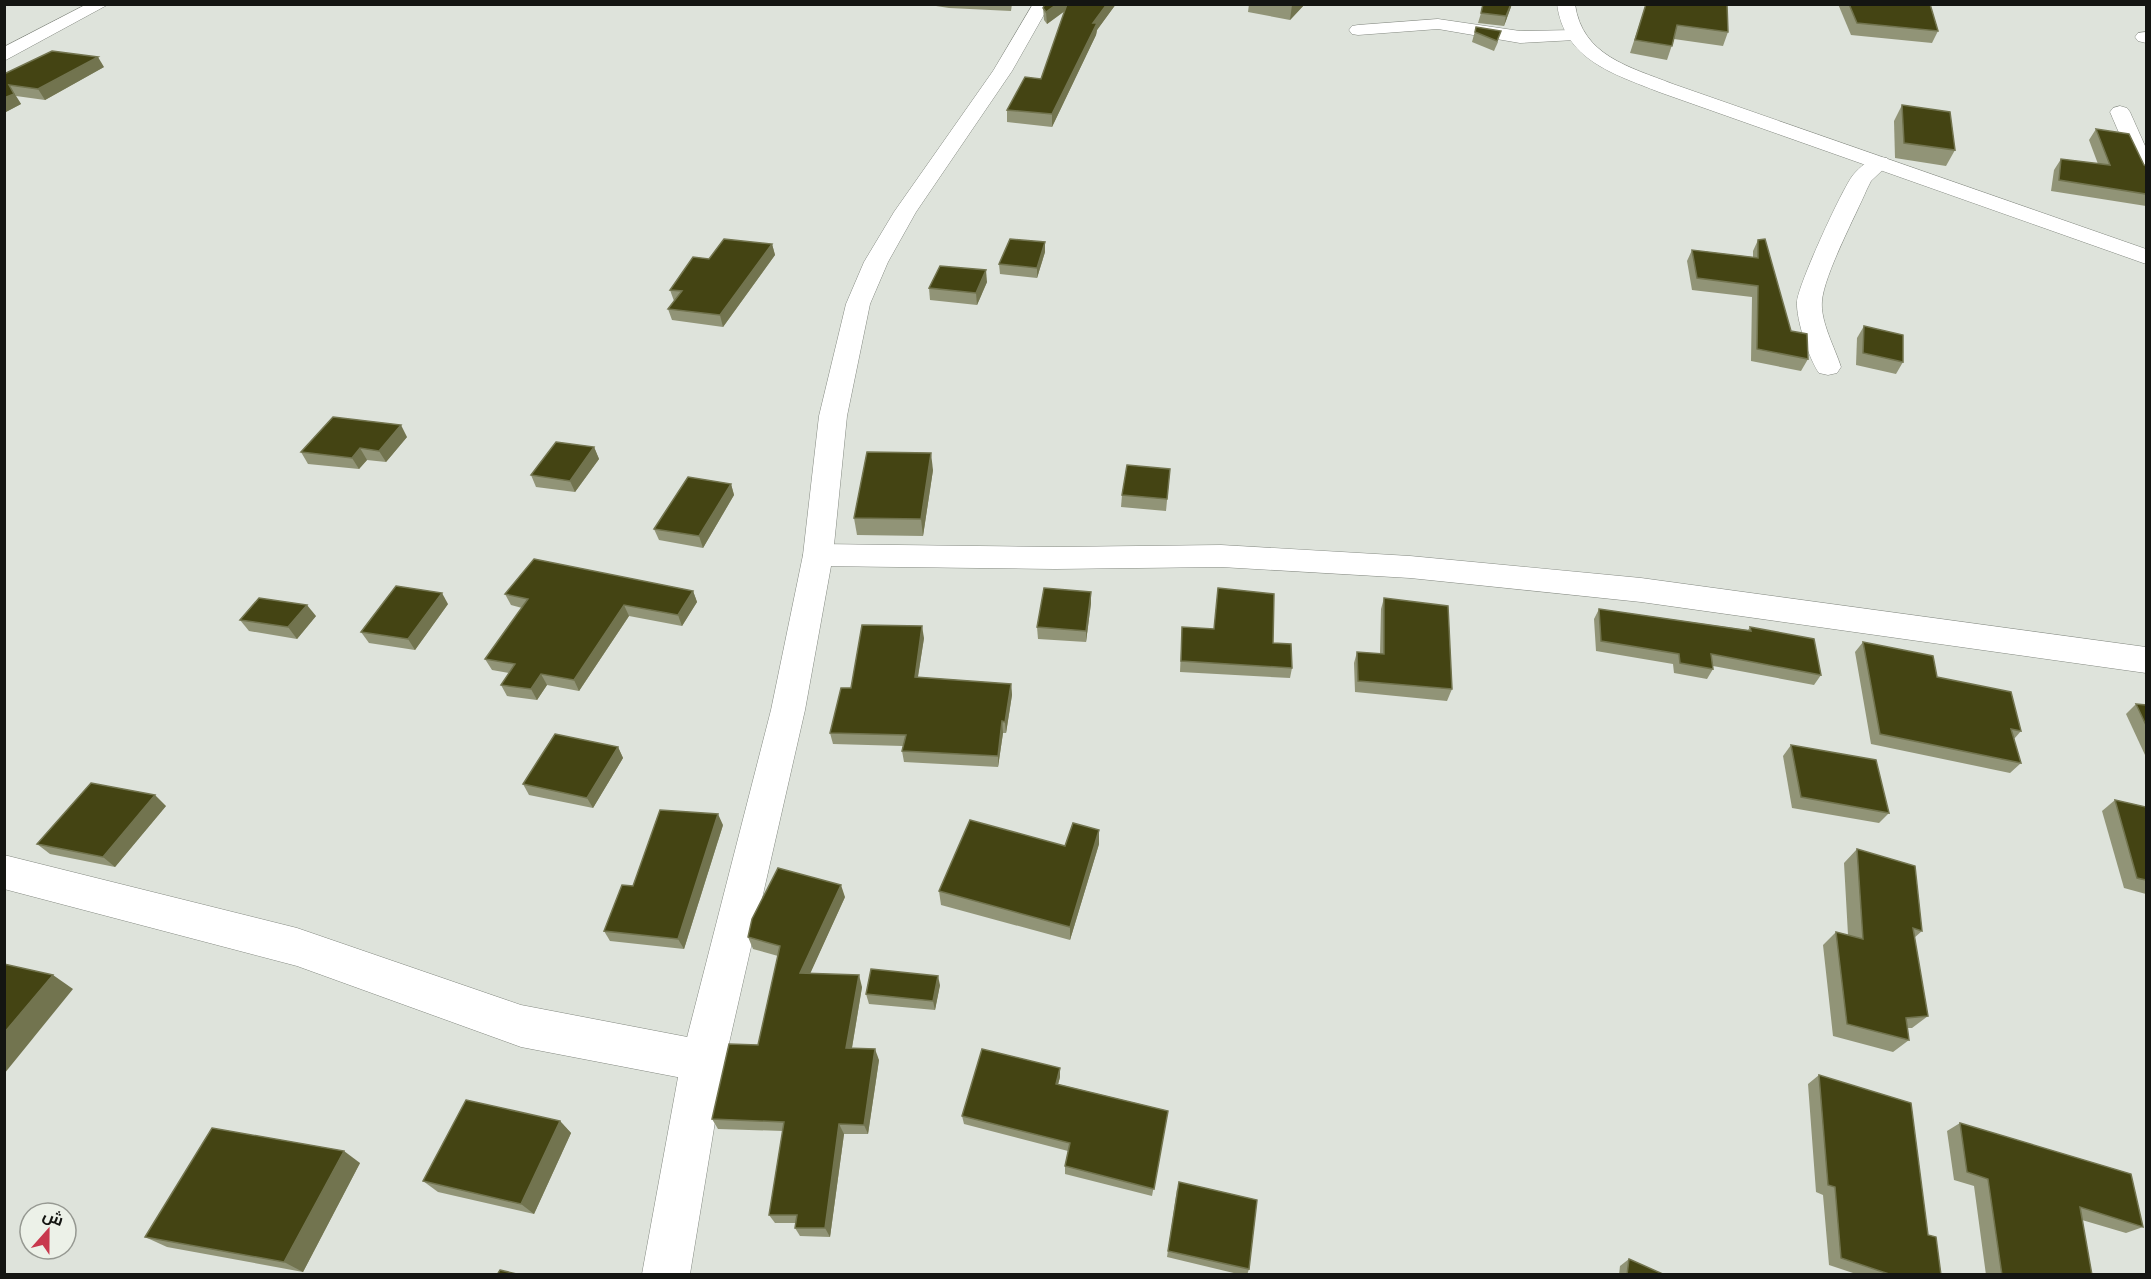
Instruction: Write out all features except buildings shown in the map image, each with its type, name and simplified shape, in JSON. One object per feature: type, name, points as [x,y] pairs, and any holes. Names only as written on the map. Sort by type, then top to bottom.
[{"type":"street","points":[[4,55],[101,4]]},
{"type":"street","points":[[666,1275],[702,1062],[788,711],[818,555],[833,416],[858,304],[876,262],[905,212],[1002,70],[1042,4]]},
{"type":"street","points":[[1566,4],[1571,28],[1580,42],[1598,57],[1621,70],[1666,88],[2146,257]]},
{"type":"street","points":[[1358,30],[1438,24],[1520,37],[1575,35]]},
{"type":"street","points":[[2120,112],[2146,170]]},
{"type":"street","points":[[1828,367],[1812,319],[1809,301],[1816,278],[1859,183],[1869,170],[1879,163]]},
{"type":"street","points":[[818,555],[1055,558],[1221,556],[1410,567],[1641,590],[2146,660]]},
{"type":"street","points":[[4,872],[297,947],[521,1026],[702,1062]]}]
